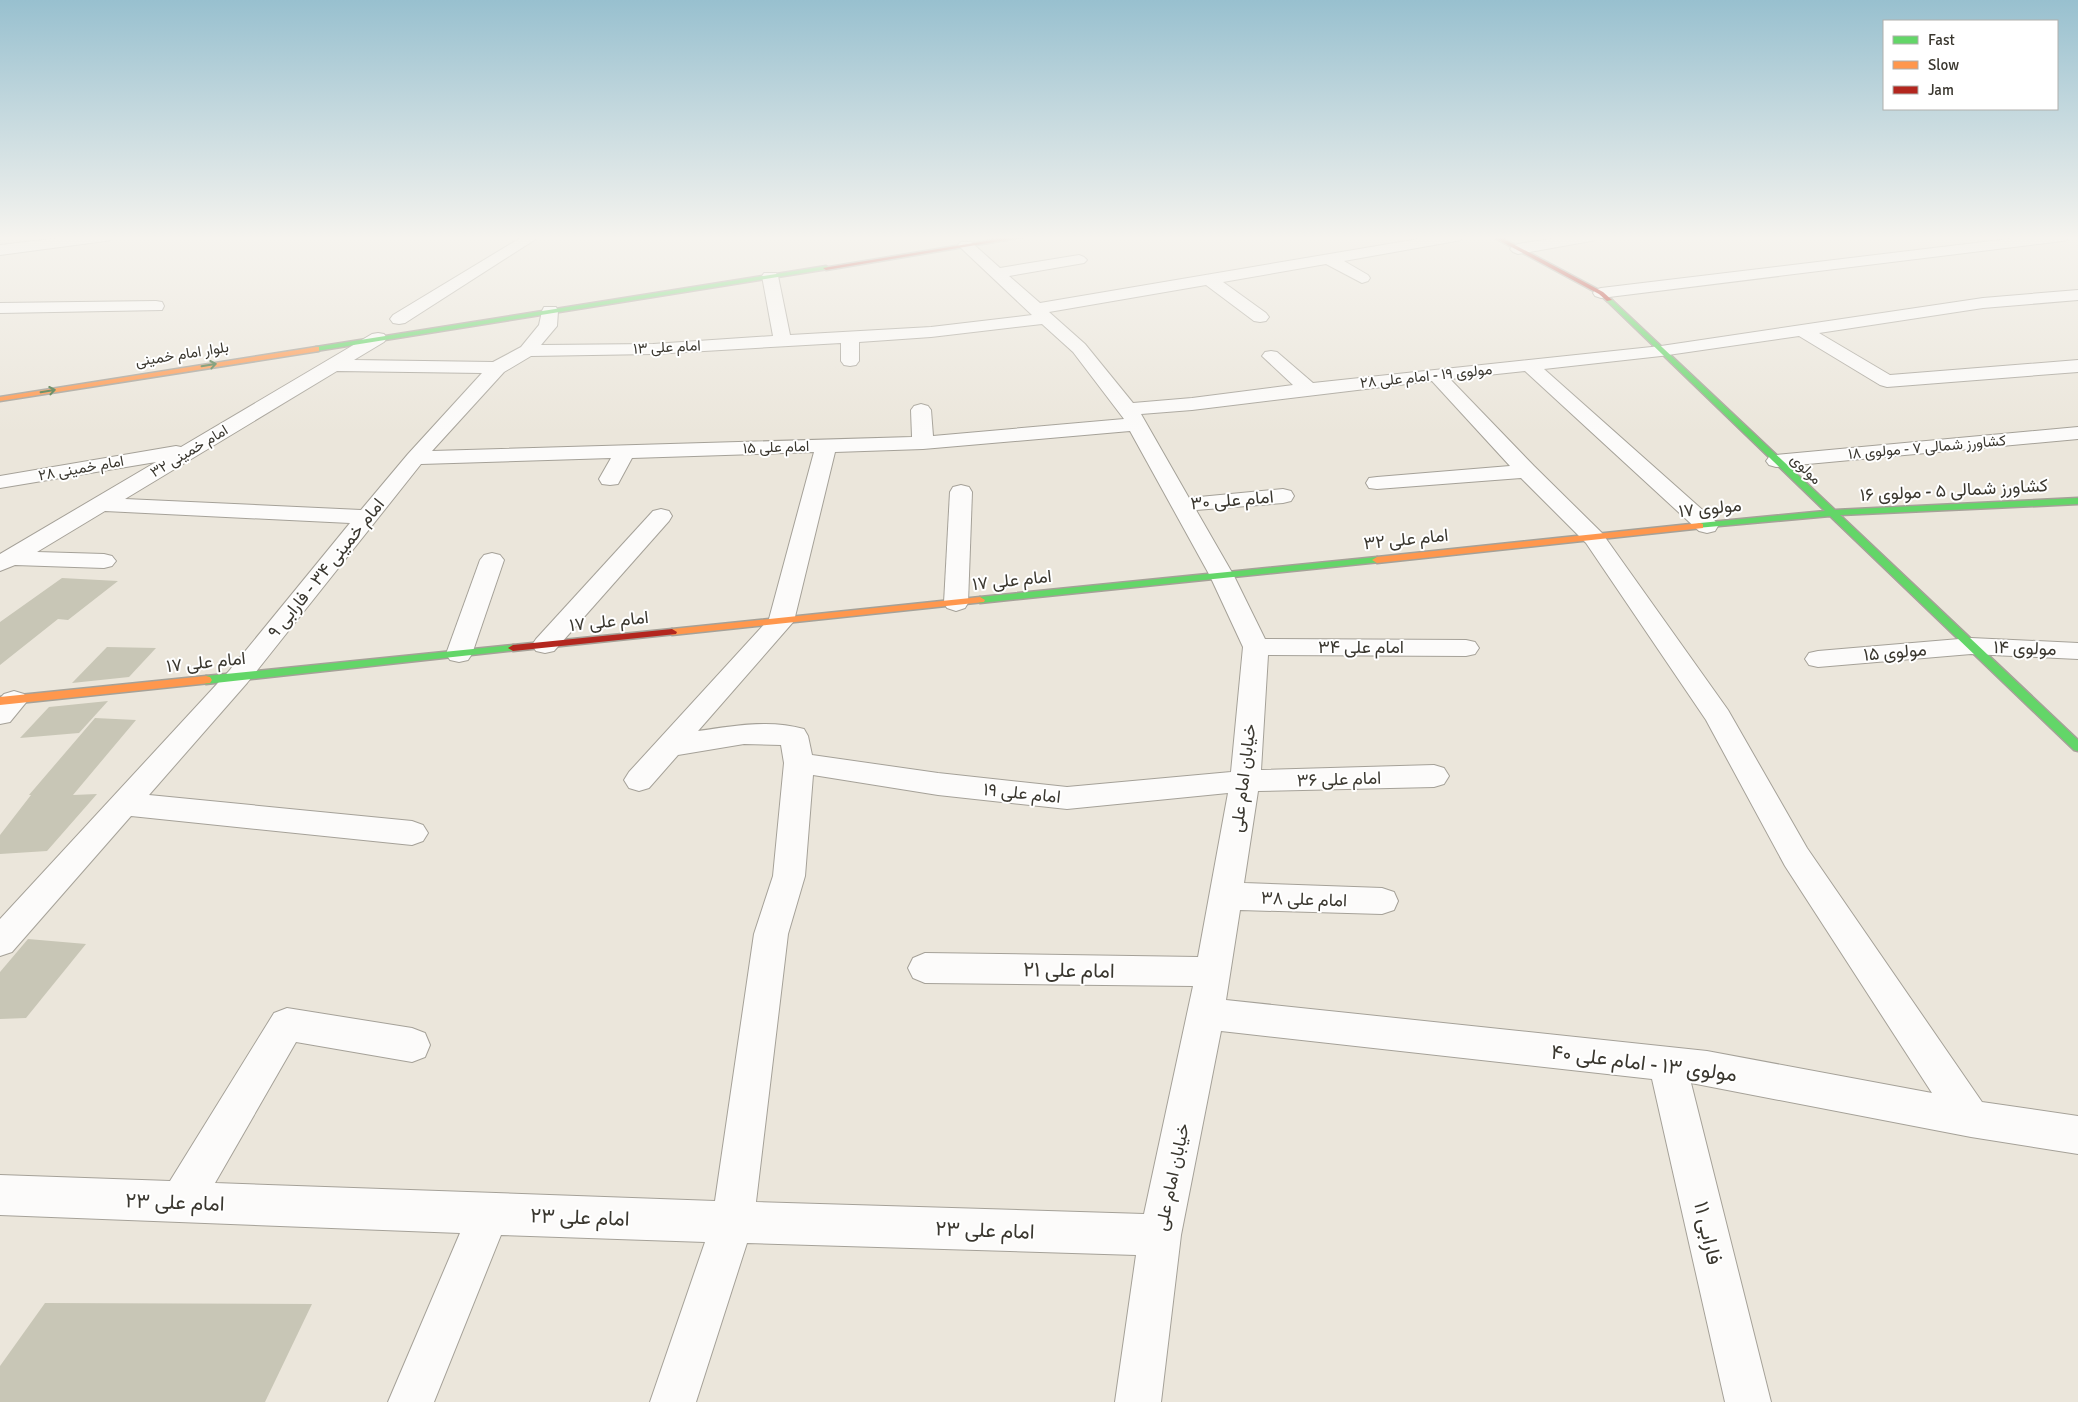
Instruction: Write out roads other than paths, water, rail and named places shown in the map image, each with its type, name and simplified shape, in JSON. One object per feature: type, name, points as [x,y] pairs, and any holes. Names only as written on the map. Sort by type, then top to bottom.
[{"type":"street","points":[[394,320],[423,302]]},
{"type":"street","name":"بلوار امام خمینی","points":[[0,399],[604,302]]},
{"type":"street","points":[[775,302],[782,340]]},
{"type":"street","points":[[1029,302],[1080,348],[1132,417],[1222,576],[1256,646]]},
{"type":"street","name":"امام علی ۱۳","points":[[527,351],[653,349],[931,332],[1042,314],[1097,302]]},
{"type":"street","points":[[1240,302],[1260,317]]},
{"type":"street","name":"مولوی","points":[[1611,302],[2078,747]]},
{"type":"street","name":"مولوی ۱۹ - امام علی ۲۸","points":[[1132,417],[1192,404],[1309,389],[1661,350],[1990,302]]},
{"type":"street","points":[[0,308],[156,306]]},
{"type":"street","name":"امام خمینی ۳۴ - فارابی ۹","points":[[0,942],[238,677],[415,458],[497,368],[527,351],[548,326],[550,311]]},
{"type":"street","points":[[394,320],[429,315]]},
{"type":"street","points":[[1802,330],[1887,381],[2078,366]]},
{"type":"street","points":[[850,336],[850,361]]},
{"type":"street","name":"امام خمینی ۳۲","points":[[5,561],[378,338]]},
{"type":"street","points":[[1271,356],[1309,389]]},
{"type":"street","points":[[332,365],[497,368]]},
{"type":"street","points":[[1529,365],[1707,526]]},
{"type":"street","points":[[1436,375],[1526,471],[1594,538],[1718,717],[1796,857],[1971,1119]]},
{"type":"street","points":[[921,410],[923,443]]},
{"type":"street","name":"امام علی ۱۵","points":[[415,458],[923,443],[1132,417]]},
{"type":"street","name":"کشاورز شمالی ۷ - مولوی ۱۸","points":[[1776,461],[2078,433]]},
{"type":"street","points":[[639,780],[781,621],[826,446]]},
{"type":"street","name":"امام خمینی ۲۸","points":[[0,482],[192,449]]},
{"type":"street","points":[[610,478],[625,452]]},
{"type":"street","points":[[1377,483],[1526,471]]},
{"type":"street","points":[[956,603],[961,492]]},
{"type":"street","name":"امام علی ۳۰","points":[[1182,504],[1283,496]]},
{"type":"street","name":"کشاورز شمالی ۵ - مولوی ۱۶","points":[[1831,513],[2010,503],[2076,503]]},
{"type":"street","points":[[100,504],[367,517]]},
{"type":"street","name":"مولوی ۱۷","points":[[1594,538],[1831,513]]},
{"type":"street","points":[[545,645],[661,516]]},
{"type":"street","name":"امام علی ۳۲","points":[[1222,576],[1594,538]]},
{"type":"street","points":[[459,654],[492,560]]},
{"type":"street","points":[[5,561],[104,561]]},
{"type":"street","name":"امام علی ۱۷","points":[[5,705],[238,677],[1222,576]]},
{"type":"street","name":"امام علی ۳۴","points":[[1256,646],[1466,648]]},
{"type":"street","name":"خیابان امام علی","points":[[1138,1402],[1160,1235],[1206,1014],[1245,781],[1256,646]]},
{"type":"street","name":"مولوی ۱۴","points":[[1971,646],[2078,650]]},
{"type":"street","name":"مولوی ۱۵","points":[[1818,659],[1971,646]]},
{"type":"street","points":[[670,746],[744,734],[794,736],[799,763],[789,876],[771,934],[734,1222],[673,1402]]},
{"type":"street","name":"امام علی ۱۹","points":[[799,763],[938,784],[1067,798],[1245,781]]},
{"type":"street","name":"امام علی ۳۶","points":[[1245,781],[1434,776]]},
{"type":"street","points":[[125,804],[412,833]]},
{"type":"street","name":"امام علی ۳۸","points":[[1226,896],[1382,901]]},
{"type":"street","name":"امام علی ۲۱","points":[[925,968],[1213,972]]},
{"type":"street","name":"مولوی ۱۳ - امام علی ۴۰","points":[[1206,1014],[1708,1068],[1971,1119],[2078,1135]]},
{"type":"street","points":[[181,1202],[287,1024],[412,1046]]},
{"type":"street","name":"فارابی ۱۱","points":[[1667,1064],[1748,1402]]},
{"type":"street","name":"امام علی ۲۳","points":[[0,1195],[489,1214],[1160,1235]]},
{"type":"street","points":[[411,1402],[489,1214]]}]
